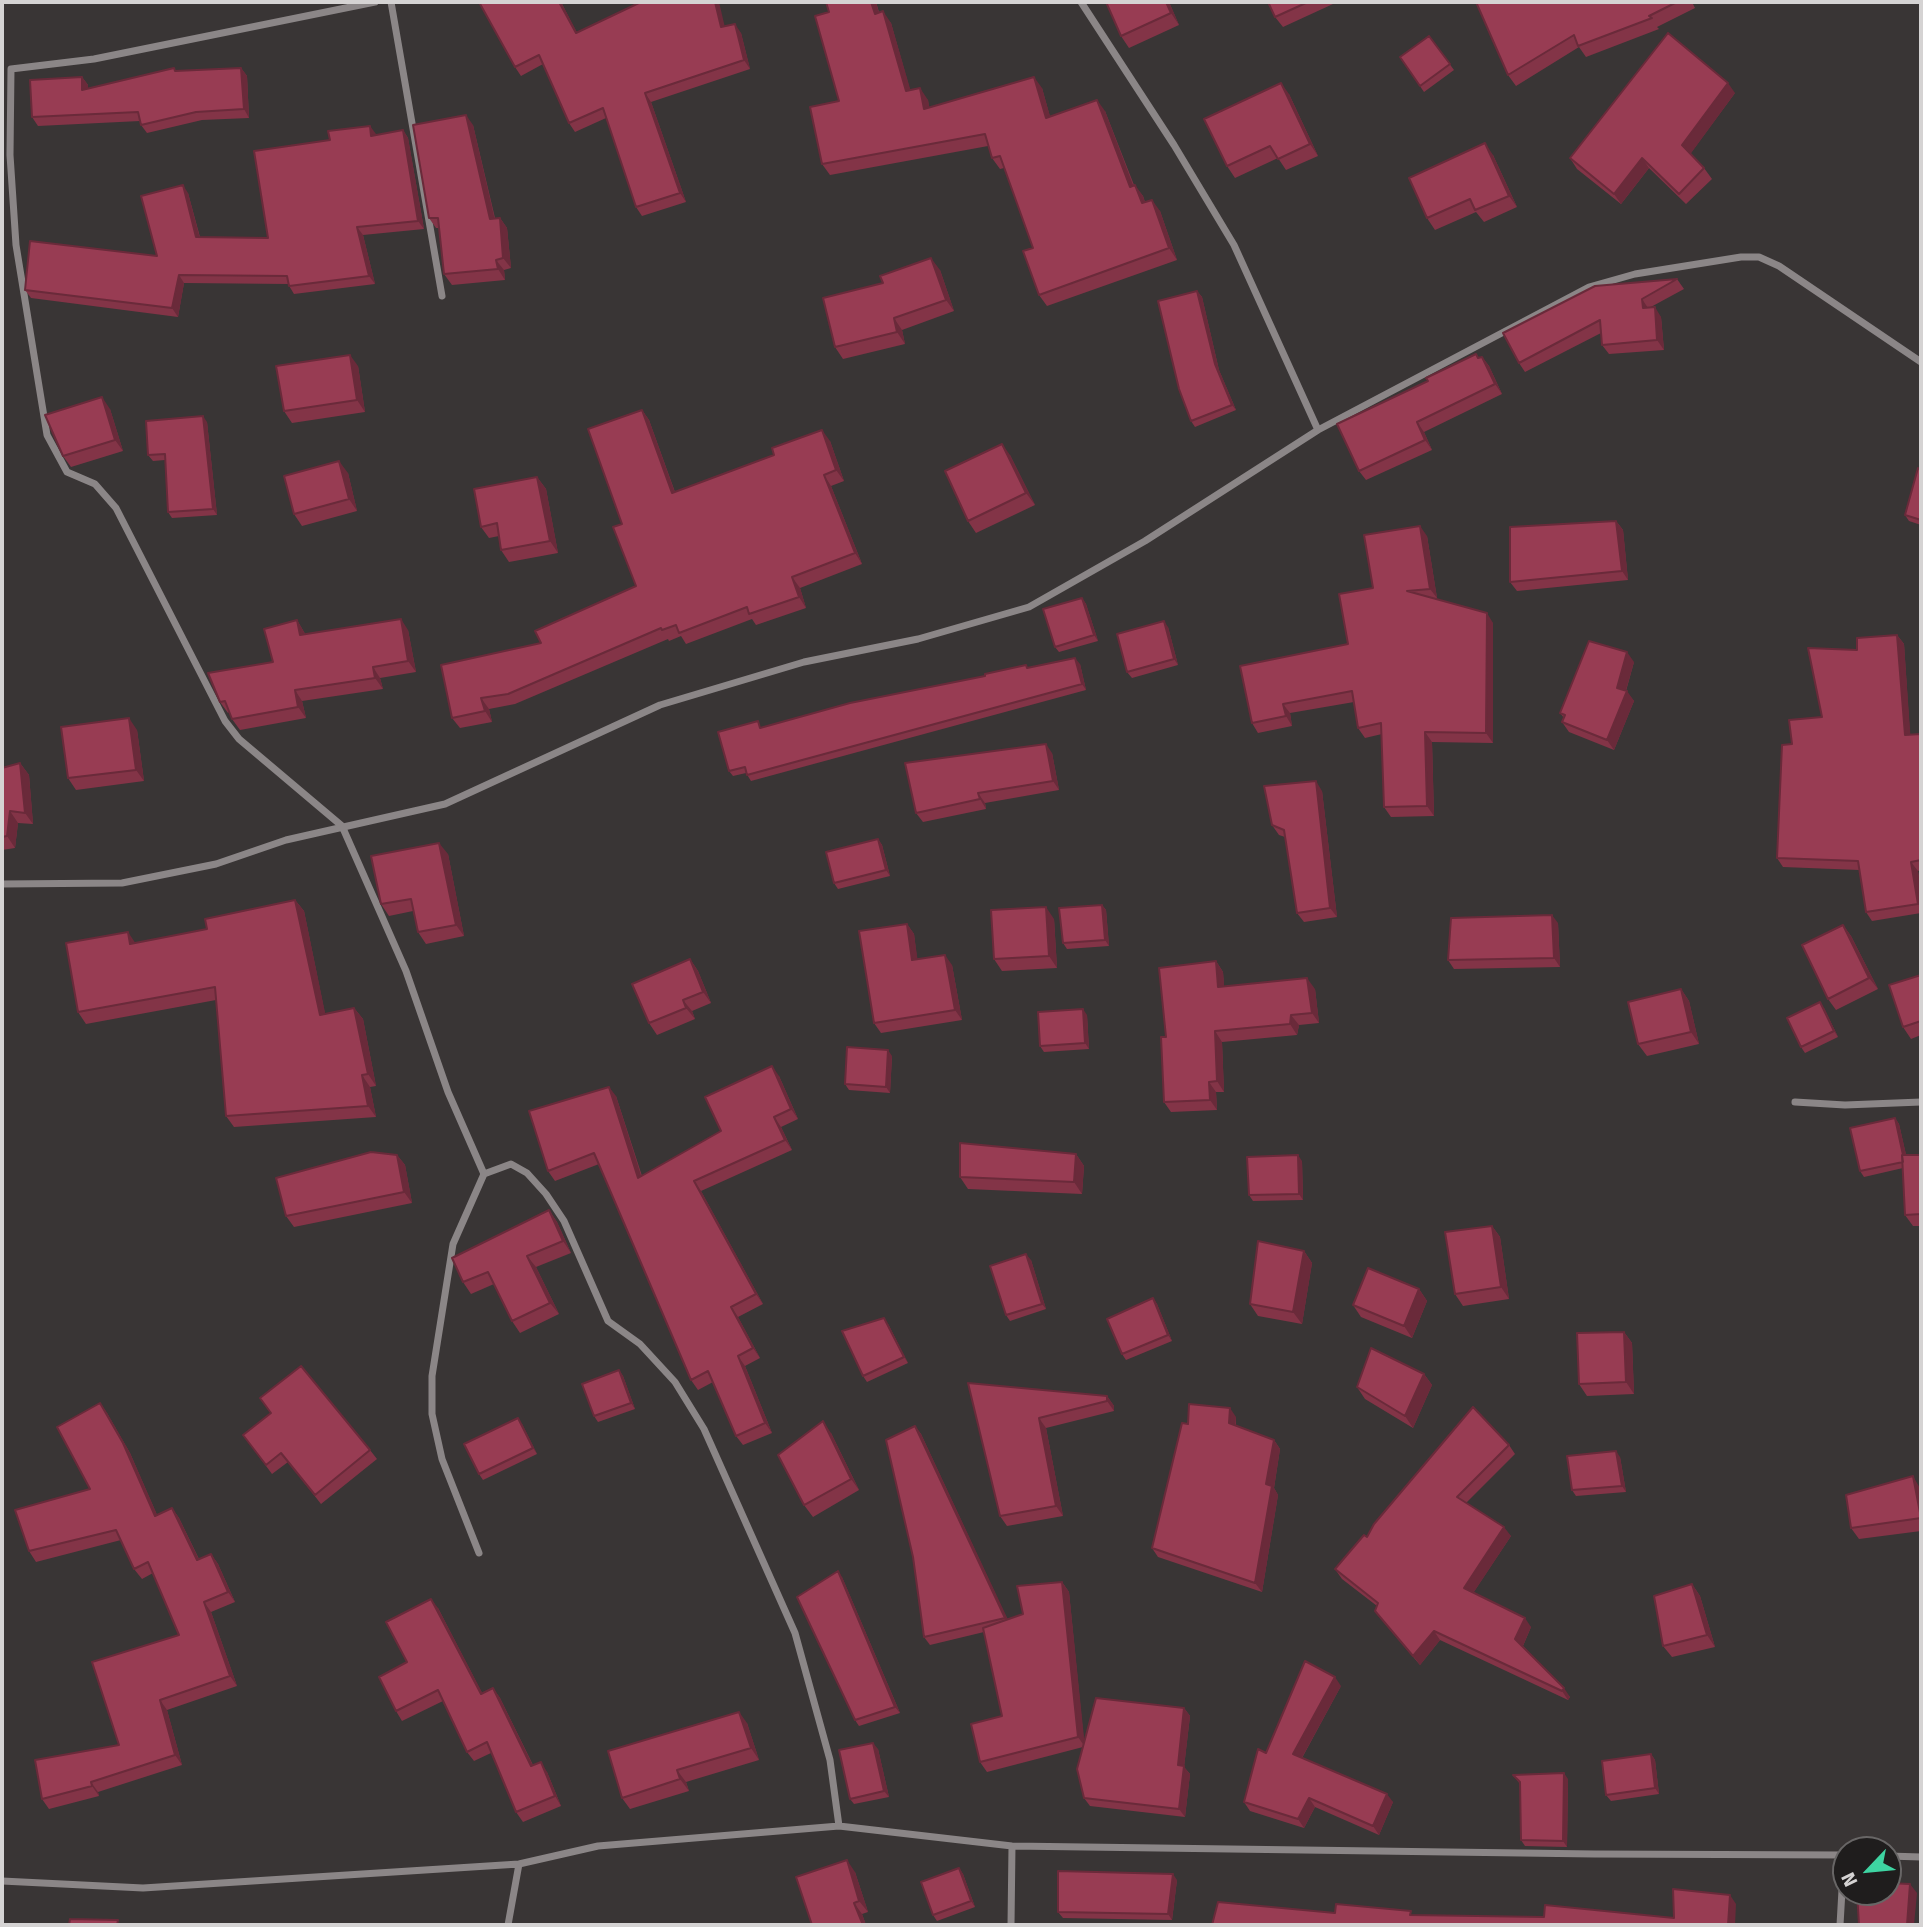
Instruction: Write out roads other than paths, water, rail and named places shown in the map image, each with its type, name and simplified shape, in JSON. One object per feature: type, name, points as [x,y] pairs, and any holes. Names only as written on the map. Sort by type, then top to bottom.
[{"type":"street","points":[[2,71],[94,59],[375,2]]},
{"type":"street","points":[[391,2],[442,296]]},
{"type":"street","points":[[1081,2],[1174,145],[1234,245],[1318,430]]},
{"type":"street","points":[[11,69],[10,155],[16,245],[47,435],[67,472],[95,484],[117,508],[225,722],[239,739],[342,826],[406,971],[449,1092],[485,1174]]},
{"type":"street","points":[[2,884],[122,883],[216,864],[286,840],[445,804],[660,705],[804,662],[941,633],[1029,607],[1145,541],[1318,430],[1598,283],[1635,274],[1741,257],[1759,257],[1779,266],[1921,362]]},
{"type":"street","points":[[1794,1102],[1845,1105],[1921,1102]]},
{"type":"street","points":[[479,1553],[442,1459],[432,1414],[432,1376],[453,1244],[485,1174],[511,1164],[527,1173],[547,1194],[564,1221],[608,1321],[640,1344],[675,1382],[704,1429],[795,1633],[830,1760],[839,1826]]},
{"type":"street","points":[[2,1881],[143,1888],[519,1864],[598,1846],[839,1826],[1012,1846],[1832,1855]]},
{"type":"street","points":[[1011,1925],[1012,1846]]},
{"type":"street","points":[[1902,1856],[1921,1857]]},
{"type":"street","points":[[508,1925],[519,1864]]},
{"type":"street","points":[[1840,1925],[1841,1906]]}]
